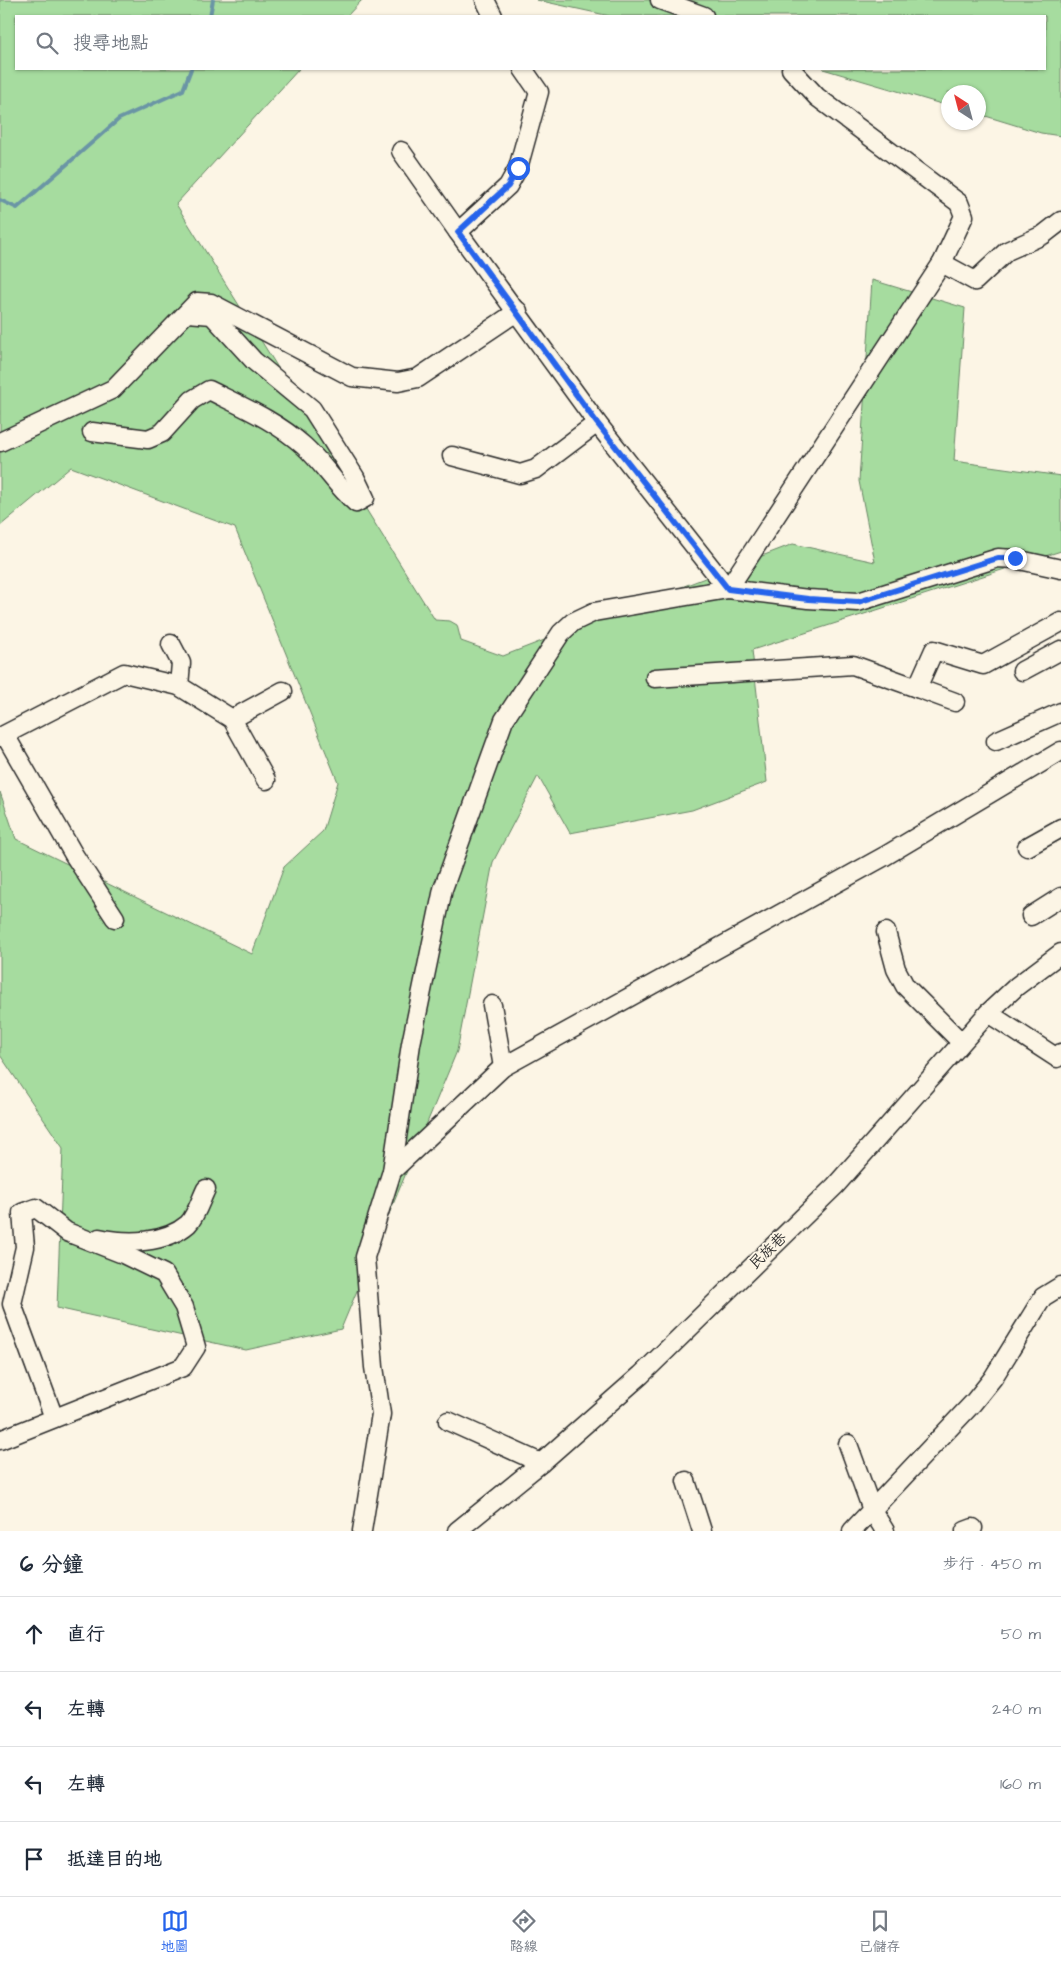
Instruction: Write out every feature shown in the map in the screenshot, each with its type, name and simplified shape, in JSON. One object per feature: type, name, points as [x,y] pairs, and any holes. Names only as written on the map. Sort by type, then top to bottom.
[{"type":"street","points":[[485,0],[492,15]]},
{"type":"street","points":[[660,0],[701,15]]},
{"type":"street","points":[[458,232],[508,186],[518,168],[539,92],[524,70]]},
{"type":"street","points":[[728,589],[942,263],[964,216],[959,203],[816,97],[792,70]]},
{"type":"street","points":[[401,151],[597,423],[728,589]]},
{"type":"street","points":[[942,263],[975,281],[1007,251],[1043,235],[1061,221]]},
{"type":"street","points":[[0,442],[113,389],[198,302],[211,303],[352,377],[398,382],[418,378],[518,311]]},
{"type":"street","points":[[92,432],[148,439],[162,433],[192,400],[209,390],[275,422],[306,447],[345,493],[356,502],[365,498],[355,477],[312,410],[254,361],[212,315],[188,313]]},
{"type":"street","points":[[452,456],[520,474],[536,469],[597,423]]},
{"type":"street","points":[[362,1531],[382,1414],[374,1367],[364,1257],[392,1171],[411,1044],[443,890],[504,720],[561,633],[573,622],[594,612],[728,589],[808,599],[858,602],[998,558],[1015,558],[1061,569]]},
{"type":"street","points":[[917,688],[934,650],[982,665],[1061,622]]},
{"type":"street","points":[[171,644],[181,663],[179,686]]},
{"type":"street","points":[[1022,671],[1061,650]]},
{"type":"street","points":[[654,678],[853,664],[955,702]]},
{"type":"street","points":[[115,918],[74,855],[3,736],[124,673],[179,686],[232,719],[266,780]]},
{"type":"street","points":[[232,719],[283,691]]},
{"type":"street","points":[[996,741],[1061,713]]},
{"type":"street","points":[[392,1171],[503,1067],[884,856],[1061,752]]},
{"type":"street","points":[[1027,847],[1061,828]]},
{"type":"street","points":[[1031,916],[1061,897]]},
{"type":"street","points":[[886,932],[896,969],[905,986],[961,1042]]},
{"type":"street","name":"民族巷","points":[[457,1531],[541,1463],[641,1375],[835,1186],[988,1013],[1017,986],[1061,953]]},
{"type":"street","points":[[492,1006],[503,1067]]},
{"type":"street","points":[[988,1013],[1057,1058],[1061,1053]]},
{"type":"street","points":[[67,1232],[107,1240],[138,1242],[164,1237],[189,1223],[206,1189]]},
{"type":"street","points":[[0,1440],[183,1367],[196,1347],[184,1308],[164,1274],[123,1254],[67,1232],[36,1208],[22,1213],[25,1246],[12,1304],[54,1418]]},
{"type":"street","points":[[852,1531],[973,1404],[993,1378],[1043,1297],[1061,1286]]},
{"type":"street","points":[[448,1420],[541,1463]]},
{"type":"street","points":[[848,1444],[872,1510],[885,1531]]},
{"type":"street","points":[[686,1480],[702,1531]]},
{"type":"green space","points":[[0,0],[362,0],[348,15],[15,15],[15,70],[298,70],[176,204],[435,620],[450,621],[457,625],[461,641],[503,656],[793,544],[875,562],[859,481],[872,280],[965,308],[954,461],[1061,476],[1061,551],[752,650],[767,782],[692,810],[570,833],[538,776],[493,862],[457,1051],[341,1329],[246,1350],[57,1308],[63,1148],[0,1055],[0,792],[16,839],[252,954],[284,867],[323,831],[338,782],[235,528],[71,467],[0,526]]},
{"type":"green space","points":[[537,0],[1061,0],[1061,136],[1041,133],[986,116],[986,85],[941,85],[941,104],[826,70],[1046,70],[1046,15],[605,15]]},
{"type":"waterway","points":[[210,15],[213,0]]},
{"type":"waterway","points":[[0,200],[17,208],[119,119],[183,90],[191,70]]},
{"type":"route","points":[[518,168],[508,186],[458,232],[518,311],[597,423],[728,589],[808,599],[858,602],[998,558],[1015,558]]}]
